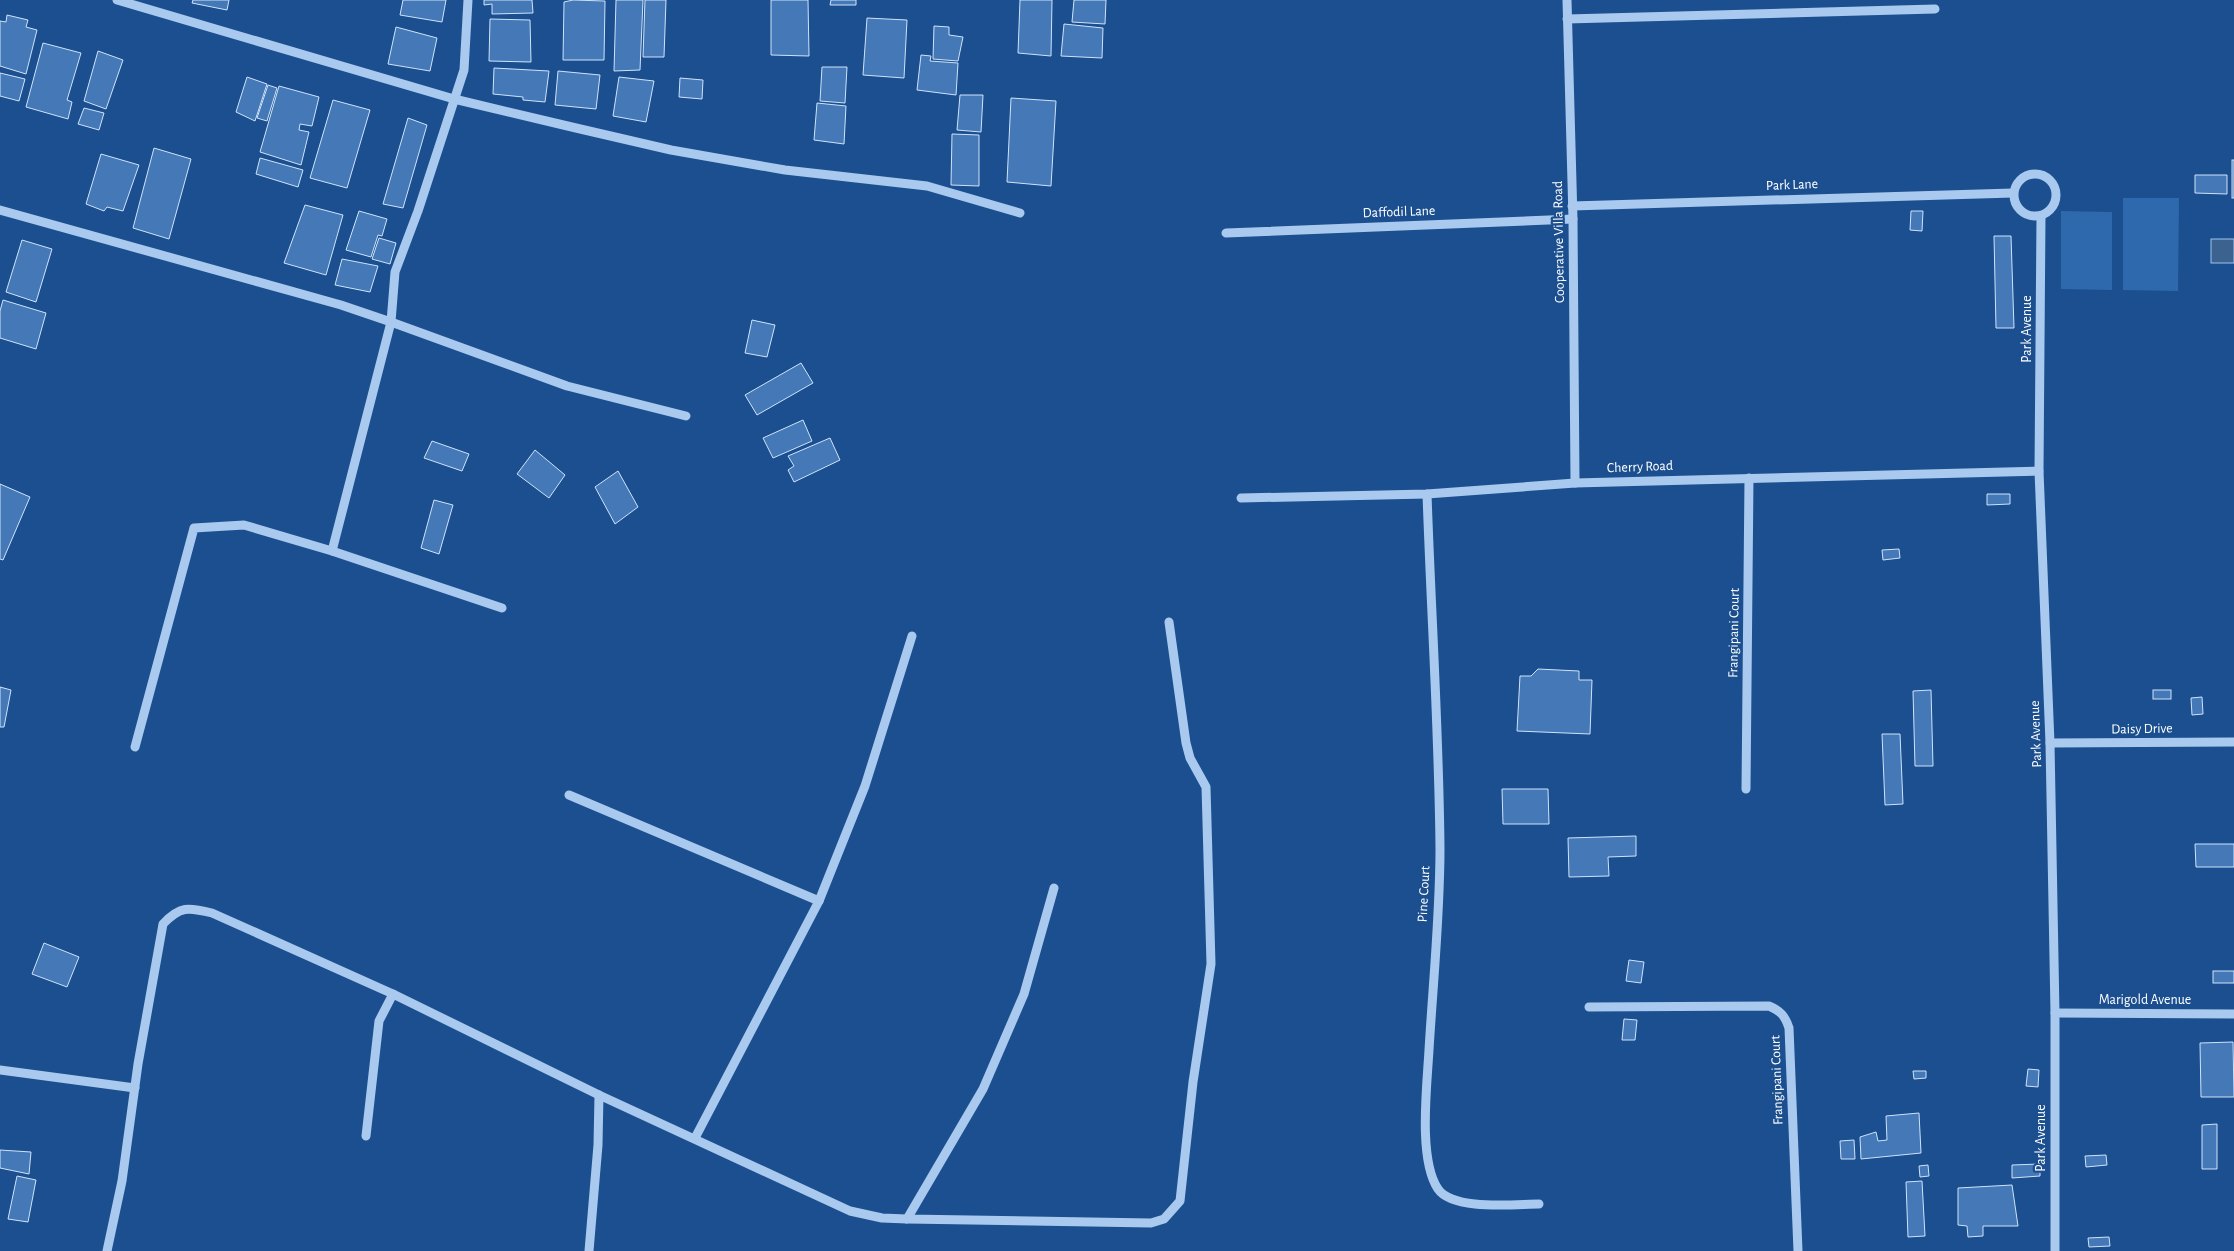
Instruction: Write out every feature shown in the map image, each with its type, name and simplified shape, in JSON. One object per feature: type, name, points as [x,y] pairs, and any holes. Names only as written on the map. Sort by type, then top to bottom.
[{"type":"street","points":[[117,0],[454,99],[671,150],[785,170],[926,186],[1020,213]]},
{"type":"street","points":[[332,551],[391,322],[395,272],[418,211],[464,70],[468,0]]},
{"type":"street","name":"Cooperative Villa Road","points":[[1567,0],[1573,219],[1575,483]]},
{"type":"street","points":[[1567,19],[1934,9]]},
{"type":"street","points":[[2034,173],[2045,176],[2053,182],[2056,192],[2056,202],[2050,211],[2041,216],[2027,215],[2016,206],[2013,193],[2016,183],[2024,176],[2034,173]]},
{"type":"street","name":"Park Lane","points":[[1572,206],[2013,193]]},
{"type":"street","points":[[0,210],[322,300],[391,322],[567,386],[686,416]]},
{"type":"street","name":"Park Avenue","points":[[2041,216],[2039,471],[2050,744],[2055,1013],[2055,1251]]},
{"type":"street","name":"Daffodil Lane","points":[[1226,234],[1573,219]]},
{"type":"street","name":"Cherry Road","points":[[1241,498],[1427,494],[1575,483],[2039,471]]},
{"type":"street","name":"Frangipani Court","points":[[1746,789],[1749,478]]},
{"type":"street","name":"Pine Court","points":[[1427,494],[1440,850],[1427,1081],[1426,1148],[1431,1173],[1439,1190],[1450,1198],[1474,1204],[1539,1204]]},
{"type":"street","points":[[134,747],[194,528],[244,525],[332,551],[502,608]]},
{"type":"street","points":[[107,1251],[122,1181],[134,1088],[163,924],[175,911],[195,908],[212,913],[393,994],[599,1095],[850,1211],[882,1218],[907,1220],[1151,1223],[1164,1219],[1180,1200],[1193,1082],[1212,964],[1206,787],[1190,758],[1186,743],[1169,622]]},
{"type":"street","points":[[694,1138],[819,901],[864,786],[912,636]]},
{"type":"street","name":"Daisy Drive","points":[[2050,744],[2234,742]]},
{"type":"street","points":[[568,795],[819,901]]},
{"type":"street","points":[[907,1220],[986,1080],[1024,994],[1054,888]]},
{"type":"street","points":[[366,1136],[379,1022],[393,994]]},
{"type":"street","name":"Frangipani Court","points":[[1589,1007],[1769,1006],[1779,1011],[1786,1018],[1789,1028],[1798,1251]]},
{"type":"street","name":"Marigold Avenue","points":[[2055,1013],[2234,1014]]},
{"type":"street","points":[[0,1070],[134,1088]]},
{"type":"street","points":[[589,1251],[598,1145],[599,1095]]},
{"type":"shaded area","points":[[2123,198],[2179,198],[2178,291],[2123,290]]},
{"type":"shaded area","points":[[2061,211],[2112,212],[2112,290],[2061,289]]},
{"type":"shaded area","points":[[2211,239],[2234,239],[2234,263],[2211,263]]},
{"type":"building","points":[[193,0],[229,0],[227,10],[192,3]]},
{"type":"building","points":[[403,0],[446,0],[442,22],[400,15]]},
{"type":"building","points":[[484,0],[532,0],[533,13],[492,14],[492,4],[484,5]]},
{"type":"building","points":[[573,0],[605,1],[604,60],[563,60],[564,2]]},
{"type":"building","points":[[616,0],[643,0],[640,70],[614,71]]},
{"type":"building","points":[[645,0],[666,0],[664,57],[643,57]]},
{"type":"building","points":[[771,0],[808,0],[809,56],[771,55]]},
{"type":"building","points":[[831,0],[856,0],[856,5],[830,5]]},
{"type":"building","points":[[1020,0],[1052,0],[1051,56],[1018,53]]},
{"type":"building","points":[[1074,0],[1106,0],[1105,24],[1072,22]]},
{"type":"building","points":[[7,15],[28,20],[26,27],[37,30],[26,74],[0,66],[0,21],[6,22]]},
{"type":"building","points":[[867,18],[907,20],[904,78],[863,75]]},
{"type":"building","points":[[490,19],[530,20],[531,62],[489,61]]},
{"type":"building","points":[[1064,24],[1103,28],[1102,58],[1061,56]]},
{"type":"building","points":[[934,26],[949,27],[949,35],[963,37],[958,61],[933,59]]},
{"type":"building","points":[[396,27],[437,38],[430,71],[388,64]]},
{"type":"building","points":[[43,43],[81,53],[67,100],[72,102],[68,119],[26,107]]},
{"type":"building","points":[[98,51],[123,60],[106,109],[84,101]]},
{"type":"building","points":[[921,55],[931,56],[930,61],[958,63],[956,95],[917,90]]},
{"type":"building","points":[[822,67],[847,67],[845,103],[820,101]]},
{"type":"building","points":[[494,68],[549,71],[545,102],[523,100],[523,97],[493,94]]},
{"type":"building","points":[[558,71],[600,75],[596,109],[555,105]]},
{"type":"building","points":[[0,73],[25,79],[19,101],[0,96]]},
{"type":"building","points":[[247,77],[267,84],[255,121],[236,112]]},
{"type":"building","points":[[619,77],[654,81],[646,122],[613,116]]},
{"type":"building","points":[[680,78],[703,80],[702,99],[679,97]]},
{"type":"building","points":[[268,85],[277,88],[267,121],[257,118]]},
{"type":"building","points":[[279,86],[319,97],[312,126],[300,124],[299,130],[309,132],[301,165],[260,152]]},
{"type":"building","points":[[960,95],[983,95],[981,132],[957,130]]},
{"type":"building","points":[[1011,98],[1056,101],[1051,186],[1007,182]]},
{"type":"building","points":[[333,100],[370,110],[347,188],[310,178]]},
{"type":"building","points":[[817,103],[846,106],[844,144],[814,140]]},
{"type":"building","points":[[84,108],[104,113],[99,130],[78,124]]},
{"type":"building","points":[[408,118],[427,125],[403,208],[383,204]]},
{"type":"building","points":[[952,134],[979,135],[979,186],[951,185]]},
{"type":"building","points":[[154,148],[191,159],[169,239],[133,228]]},
{"type":"building","points":[[101,154],[139,165],[123,211],[107,207],[104,211],[86,204]]},
{"type":"building","points":[[260,158],[303,170],[298,187],[256,174]]},
{"type":"building","points":[[2232,160],[2234,160],[2234,198],[2232,198]]},
{"type":"building","points":[[2195,175],[2227,175],[2227,194],[2195,193]]},
{"type":"building","points":[[305,205],[343,215],[326,275],[284,263]]},
{"type":"building","points":[[359,211],[387,219],[382,236],[378,235],[371,257],[346,250]]},
{"type":"building","points":[[1911,211],[1923,211],[1922,231],[1910,230]]},
{"type":"building","points":[[1994,236],[2011,236],[2014,328],[1996,328]]},
{"type":"building","points":[[379,238],[396,243],[390,264],[372,259]]},
{"type":"building","points":[[22,240],[52,249],[36,302],[6,292]]},
{"type":"building","points":[[342,259],[378,266],[370,292],[335,285]]},
{"type":"building","points":[[3,300],[46,313],[36,349],[0,338],[0,311]]},
{"type":"building","points":[[752,320],[775,325],[767,357],[745,353]]},
{"type":"building","points":[[801,363],[813,383],[757,415],[745,395]]},
{"type":"building","points":[[803,420],[812,441],[773,458],[763,438]]},
{"type":"building","points":[[830,438],[840,460],[794,482],[788,470],[794,466],[788,456]]},
{"type":"building","points":[[432,441],[469,454],[462,471],[424,458]]},
{"type":"building","points":[[535,450],[565,475],[549,498],[517,474]]},
{"type":"building","points":[[618,471],[638,507],[615,524],[595,487]]},
{"type":"building","points":[[0,484],[30,497],[3,560],[0,559]]},
{"type":"building","points":[[1987,494],[2010,494],[2010,504],[1987,505]]},
{"type":"building","points":[[434,500],[453,505],[439,554],[421,548]]},
{"type":"building","points":[[1899,549],[1900,558],[1883,560],[1882,550]]},
{"type":"building","points":[[1538,669],[1579,671],[1579,680],[1592,680],[1590,734],[1517,731],[1520,676],[1531,676]]},
{"type":"building","points":[[0,687],[11,690],[4,727],[0,727]]},
{"type":"building","points":[[1931,690],[1933,766],[1915,766],[1913,691]]},
{"type":"building","points":[[2153,690],[2171,690],[2171,699],[2153,699]]},
{"type":"building","points":[[2202,697],[2203,714],[2192,715],[2191,698]]},
{"type":"building","points":[[1882,734],[1900,734],[1903,804],[1885,805]]},
{"type":"building","points":[[1502,789],[1548,789],[1549,824],[1503,824]]},
{"type":"building","points":[[1636,836],[1636,856],[1608,857],[1609,876],[1569,877],[1568,838]]},
{"type":"building","points":[[2195,844],[2234,844],[2234,867],[2196,867]]},
{"type":"building","points":[[44,943],[79,957],[67,987],[32,974]]},
{"type":"building","points":[[1629,960],[1644,962],[1641,983],[1626,981]]},
{"type":"building","points":[[2213,971],[2234,971],[2234,983],[2213,983]]},
{"type":"building","points":[[1624,1019],[1637,1020],[1635,1040],[1622,1040]]},
{"type":"building","points":[[2233,1042],[2234,1097],[2201,1097],[2200,1043]]},
{"type":"building","points":[[2028,1069],[2039,1070],[2038,1087],[2026,1086]]},
{"type":"building","points":[[1913,1071],[1926,1071],[1926,1078],[1914,1079]]},
{"type":"building","points":[[1919,1113],[1921,1153],[1861,1159],[1860,1137],[1876,1132],[1878,1141],[1887,1140],[1886,1116]]},
{"type":"building","points":[[2217,1124],[2217,1169],[2202,1169],[2202,1125]]},
{"type":"building","points":[[1854,1140],[1855,1159],[1841,1159],[1840,1141]]},
{"type":"building","points":[[0,1150],[31,1152],[29,1174],[0,1168]]},
{"type":"building","points":[[2106,1155],[2107,1165],[2086,1167],[2085,1156]]},
{"type":"building","points":[[2040,1164],[2040,1176],[2012,1178],[2012,1165]]},
{"type":"building","points":[[1928,1165],[1929,1176],[1920,1177],[1919,1166]]},
{"type":"building","points":[[17,1176],[36,1180],[28,1222],[8,1219]]},
{"type":"building","points":[[1922,1181],[1925,1236],[1908,1237],[1906,1182]]},
{"type":"building","points":[[2012,1185],[2018,1226],[1983,1226],[1983,1236],[1968,1237],[1967,1226],[1958,1225],[1958,1188]]},
{"type":"building","points":[[2109,1237],[2110,1246],[2089,1247],[2088,1238]]}]
